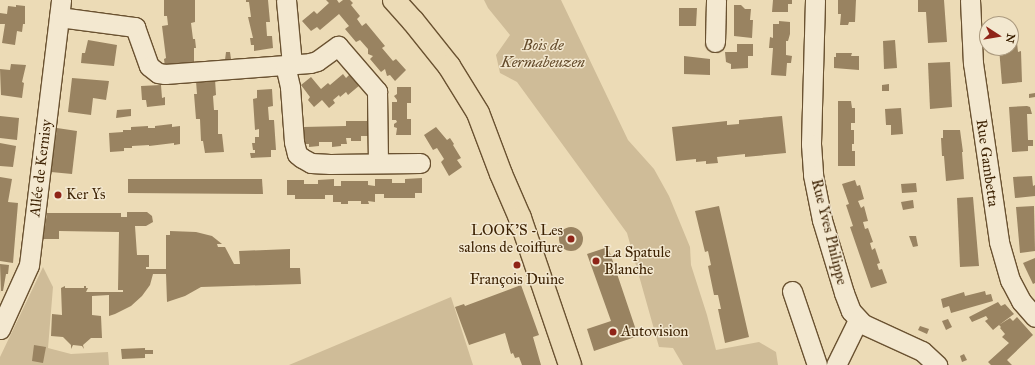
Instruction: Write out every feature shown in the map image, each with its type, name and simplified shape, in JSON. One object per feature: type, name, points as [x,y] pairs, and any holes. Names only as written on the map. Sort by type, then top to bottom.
[{"type":"main road","points":[[394,0],[436,49],[463,87],[483,123],[500,174],[520,218],[570,365]]},
{"type":"main road","points":[[500,174],[508,216],[557,365]]},
{"type":"street","points":[[286,0],[290,87],[294,142],[297,154],[311,163],[420,163]]},
{"type":"street","points":[[715,42],[716,0]]},
{"type":"street","name":"Rue Yves Philippe","points":[[815,0],[812,144],[813,175],[819,207],[833,258],[848,302],[858,320],[869,328],[922,351],[937,365]]},
{"type":"street","name":"Rue Gambetta","points":[[970,0],[973,63],[999,242],[1010,280],[1021,301],[1035,317]]},
{"type":"street","points":[[60,9],[135,27],[149,66],[158,73],[178,74],[289,65],[317,61],[338,46],[377,91],[378,163]]},
{"type":"street","name":"Allée de Kernisy","points":[[0,330],[29,265],[60,9]]},
{"type":"street","points":[[792,291],[817,365]]},
{"type":"street","points":[[836,365],[858,320]]},
{"type":"green space","name":"Bois de Kermabeuzen","points":[[484,0],[561,0],[628,140],[654,169],[669,196],[690,247],[691,265],[707,315],[716,350],[759,342],[776,352],[778,365],[683,365],[673,348],[659,347],[627,233],[517,82],[500,73],[496,55],[510,35],[488,8]]},
{"type":"green space","points":[[43,267],[53,287],[48,348],[71,354],[108,352],[109,365],[0,365],[0,357]]},
{"type":"green space","points":[[451,297],[473,365],[289,365]]},
{"type":"building","points":[[164,0],[195,0],[195,22],[191,23],[196,48],[194,48],[194,64],[165,67],[164,59],[166,58],[162,26],[168,25],[167,16],[164,16]]},
{"type":"building","points":[[246,0],[268,0],[270,22],[266,22],[267,36],[272,36],[273,48],[254,51],[254,45],[251,45],[250,38],[253,38],[248,17],[251,17],[249,2],[246,2]]},
{"type":"building","points":[[326,0],[337,0],[339,3],[343,0],[350,0],[353,3],[351,5],[360,16],[357,19],[362,26],[366,23],[385,46],[382,48],[393,61],[396,59],[406,70],[395,81],[390,75],[387,76],[385,69],[381,72],[370,59],[373,56],[368,54],[368,49],[360,40],[356,42],[345,29],[349,26],[339,14],[320,30],[317,27],[311,31],[302,21],[314,11],[317,14],[329,3]]},
{"type":"building","points":[[773,0],[792,0],[792,4],[788,4],[788,12],[772,12]]},
{"type":"building","points":[[838,0],[856,0],[855,22],[849,22],[848,25],[840,25],[841,14],[838,14]]},
{"type":"building","points":[[918,0],[944,0],[947,42],[928,43],[926,12],[918,12]]},
{"type":"building","points":[[16,5],[25,6],[25,24],[23,24],[22,32],[17,31],[15,45],[2,43],[5,24],[0,24],[0,13],[7,14],[8,6],[16,7]]},
{"type":"building","points":[[734,5],[741,5],[745,9],[751,9],[750,20],[753,20],[752,38],[734,36]]},
{"type":"building","points":[[679,8],[697,8],[696,26],[679,26]]},
{"type":"building","points":[[779,21],[790,22],[790,34],[788,41],[786,41],[786,55],[792,56],[791,63],[787,63],[786,76],[771,75],[773,48],[769,48],[770,37],[773,38],[773,24],[779,24]]},
{"type":"building","points":[[88,40],[117,45],[114,66],[81,63],[82,53],[85,53]]},
{"type":"building","points":[[895,40],[897,68],[884,69],[883,41]]},
{"type":"building","points":[[737,44],[753,44],[753,56],[748,56],[748,68],[731,69],[731,64],[726,62],[725,52],[737,52]]},
{"type":"building","points":[[1021,51],[1022,82],[1002,84],[1000,56],[1019,56],[1019,52]]},
{"type":"building","points":[[226,52],[230,52],[231,59],[225,60]]},
{"type":"building","points":[[836,53],[852,53],[851,56],[859,56],[859,70],[834,68],[834,57],[836,57]]},
{"type":"building","points":[[684,56],[710,59],[710,75],[684,74]]},
{"type":"building","points":[[950,62],[952,107],[930,109],[928,63]]},
{"type":"building","points":[[11,64],[26,65],[22,82],[24,83],[22,98],[1,95],[0,69],[10,70]]},
{"type":"building","points":[[351,73],[360,85],[348,95],[346,92],[340,97],[339,95],[333,100],[335,103],[329,108],[322,100],[314,107],[308,100],[310,97],[301,85],[311,77],[321,89],[328,83],[330,85],[343,74],[346,78]]},
{"type":"building","points":[[72,78],[109,81],[106,100],[93,98],[91,115],[68,112]]},
{"type":"building","points":[[215,79],[216,95],[213,96],[214,110],[218,110],[218,134],[222,134],[224,152],[205,153],[203,141],[201,141],[200,119],[196,119],[194,94],[197,94],[196,81]]},
{"type":"building","points":[[889,84],[889,91],[882,91],[882,85]]},
{"type":"building","points":[[161,85],[162,98],[165,97],[165,105],[147,107],[146,100],[142,100],[141,86]]},
{"type":"building","points":[[397,87],[411,87],[411,103],[407,103],[407,119],[411,119],[411,135],[396,135],[397,128],[394,127],[394,124],[397,122],[396,120],[392,120],[392,102],[397,102],[394,96],[397,94]]},
{"type":"building","points":[[272,89],[273,106],[268,107],[269,120],[274,120],[276,150],[271,150],[271,157],[251,158],[250,153],[255,153],[252,143],[255,143],[255,137],[259,137],[259,129],[255,130],[253,99],[257,98],[257,90]]},
{"type":"building","points":[[1035,93],[1035,97],[1029,98],[1029,94]]},
{"type":"building","points":[[838,101],[851,101],[852,108],[855,108],[855,123],[851,123],[851,130],[854,130],[854,144],[852,144],[852,151],[855,151],[855,166],[838,166]]},
{"type":"building","points":[[1009,107],[1030,107],[1032,114],[1027,114],[1028,140],[1033,140],[1033,146],[1028,146],[1028,151],[1012,152]]},
{"type":"building","points":[[901,108],[903,134],[891,135],[891,125],[886,125],[885,109]]},
{"type":"building","points":[[131,109],[131,116],[116,118],[117,110]]},
{"type":"building","points":[[0,116],[19,118],[17,140],[0,138]]},
{"type":"building","points":[[782,116],[786,153],[745,157],[745,154],[717,157],[718,163],[706,164],[706,161],[696,162],[696,159],[676,161],[672,127],[727,121],[727,125],[739,124],[739,120]]},
{"type":"building","points":[[346,121],[368,121],[368,136],[361,136],[361,141],[351,141],[351,138],[346,138],[347,144],[341,144],[341,146],[332,147],[332,142],[319,142],[319,146],[309,147],[309,144],[303,144],[303,127],[346,126]]},
{"type":"building","points":[[172,124],[172,127],[180,126],[180,144],[174,145],[174,143],[149,146],[132,146],[132,148],[124,148],[124,151],[110,152],[109,133],[131,130],[131,127],[148,126],[148,128],[155,128],[155,126]]},
{"type":"building","points":[[436,127],[447,140],[450,138],[461,158],[457,160],[462,167],[449,176],[441,162],[444,159],[437,148],[433,150],[424,135]]},
{"type":"building","points":[[57,128],[77,131],[72,174],[51,172]]},
{"type":"building","points":[[943,130],[960,130],[963,152],[964,179],[946,181],[944,156],[942,156],[941,138],[943,138]]},
{"type":"building","points":[[0,143],[16,146],[13,167],[0,166]]},
{"type":"building","points":[[1032,176],[1033,186],[1035,185],[1035,196],[1015,198],[1013,177]]},
{"type":"building","points":[[0,177],[12,179],[8,202],[18,203],[13,263],[0,261]]},
{"type":"building","points":[[422,178],[422,193],[415,193],[415,198],[384,198],[384,194],[375,194],[375,202],[368,201],[369,204],[361,204],[361,201],[348,201],[348,204],[333,202],[333,195],[325,195],[325,199],[295,199],[295,195],[287,195],[287,180],[304,180],[304,184],[318,184],[318,180],[334,179],[334,186],[341,186],[341,181],[368,181],[368,185],[375,186],[375,179],[392,179],[392,183],[405,183],[405,179]]},
{"type":"building","points":[[128,179],[262,179],[263,194],[128,193]]},
{"type":"building","points":[[855,180],[857,186],[860,185],[864,199],[858,201],[861,208],[864,206],[868,221],[863,222],[865,229],[868,228],[873,242],[870,243],[872,250],[875,248],[880,263],[877,264],[879,270],[882,269],[887,283],[871,288],[850,227],[853,226],[846,205],[849,204],[842,184]]},
{"type":"building","points":[[916,183],[917,192],[902,193],[901,184]]},
{"type":"building","points":[[973,197],[979,266],[960,267],[957,198]]},
{"type":"building","points":[[913,200],[914,208],[903,210],[901,202]]},
{"type":"building","points":[[719,206],[749,337],[725,343],[718,309],[721,309],[718,295],[714,295],[708,266],[711,265],[708,251],[705,252],[695,211]]},
{"type":"building","points":[[1034,206],[1035,251],[1020,253],[1016,207]]},
{"type":"building","points":[[127,212],[147,212],[152,216],[153,222],[146,226],[135,226],[137,255],[149,255],[149,267],[146,267],[146,269],[166,269],[166,235],[170,235],[170,231],[196,232],[212,236],[222,244],[217,244],[218,247],[225,247],[234,264],[240,264],[239,251],[290,249],[290,268],[300,268],[301,284],[201,287],[185,296],[167,302],[166,274],[153,274],[150,285],[142,296],[131,306],[115,314],[109,316],[109,295],[92,296],[92,315],[101,316],[102,338],[91,338],[83,345],[84,349],[82,346],[73,345],[71,349],[71,345],[63,337],[51,336],[52,314],[62,315],[61,288],[65,286],[65,288],[84,288],[84,286],[86,286],[86,288],[88,288],[86,292],[123,292],[123,290],[118,290],[119,232],[59,231],[59,239],[43,239],[47,213],[121,213],[121,217],[127,217]]},
{"type":"building","points":[[571,227],[579,231],[583,239],[579,247],[571,251],[563,247],[559,239],[563,231]]},
{"type":"building","points":[[909,236],[916,236],[918,246],[913,247]]},
{"type":"building","points":[[608,247],[638,336],[594,351],[587,329],[611,321],[587,254]]},
{"type":"building","points":[[1035,258],[1035,283],[1033,284],[1023,263]]},
{"type":"building","points":[[0,264],[9,265],[8,274],[6,274],[3,291],[1,291],[1,294]]},
{"type":"building","points":[[521,285],[539,335],[533,337],[541,365],[522,365],[519,357],[515,358],[513,353],[511,354],[505,333],[469,345],[455,307],[464,304],[465,306]]},
{"type":"building","points":[[985,291],[986,295],[991,294],[993,301],[951,313],[949,306],[943,308],[941,299],[964,292],[965,296]]},
{"type":"building","points":[[998,302],[1001,306],[1005,304],[1014,314],[993,330],[985,321],[988,319],[986,316],[972,322],[969,317]]},
{"type":"building","points":[[1017,317],[1033,335],[1007,360],[1012,365],[991,365],[988,362],[1009,343],[1002,337],[1005,334],[999,325],[1010,318],[1013,321]]},
{"type":"building","points":[[948,319],[952,327],[946,330],[942,321]]},
{"type":"building","points":[[920,326],[929,329],[927,334],[918,330]]},
{"type":"building","points":[[34,345],[46,347],[43,363],[32,361]]},
{"type":"building","points":[[145,348],[145,350],[153,350],[153,354],[145,354],[145,358],[122,359],[121,349]]},
{"type":"building","points":[[964,354],[967,360],[962,362],[960,356]]},
{"type":"place","name":"Ker Ys","points":[[58,195]]},
{"type":"place","name":"LOOK'S - Les salons de coiffure","points":[[571,239]]},
{"type":"place","name":"La Spatule Blanche","points":[[596,261]]},
{"type":"place","name":"François Duine","points":[[517,265]]},
{"type":"place","name":"Autovision","points":[[613,332]]}]
